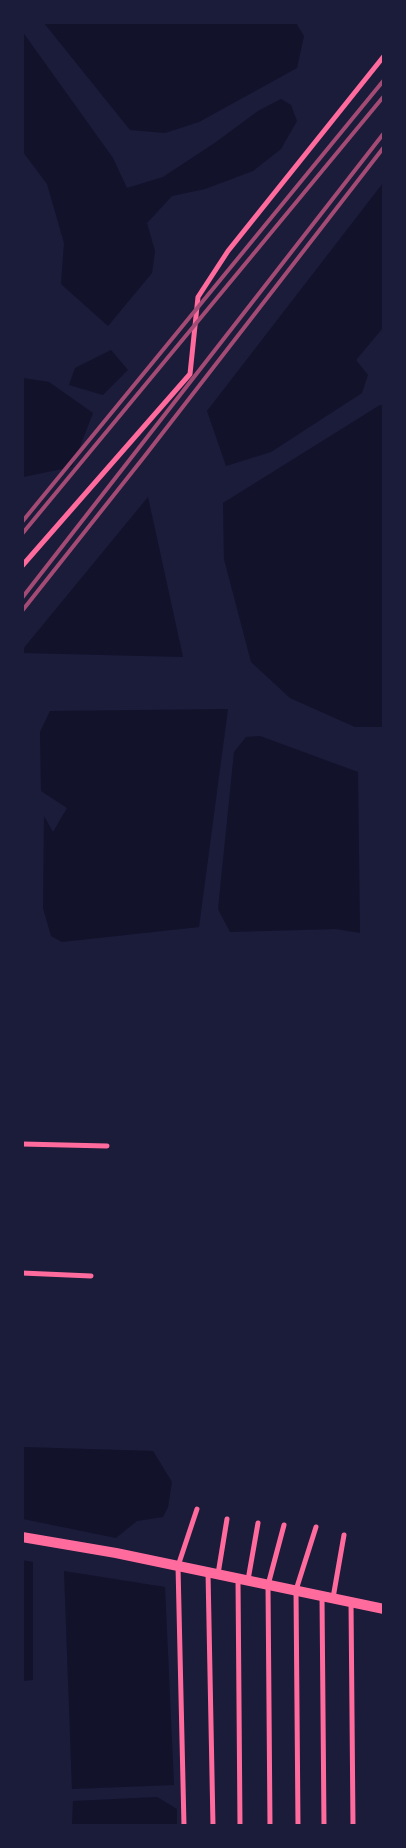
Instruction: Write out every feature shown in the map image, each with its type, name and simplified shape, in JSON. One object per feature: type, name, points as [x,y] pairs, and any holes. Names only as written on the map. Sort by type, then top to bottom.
[{"type":"main road","points":[[22,1537],[178,1566],[384,1609]]},
{"type":"street","points":[[22,566],[190,374],[198,297],[228,251],[384,56]]},
{"type":"street","points":[[22,1144],[107,1146]]},
{"type":"street","points":[[22,1273],[91,1276]]},
{"type":"street","points":[[184,1826],[178,1566],[197,1509]]},
{"type":"street","points":[[218,1574],[227,1520]]},
{"type":"street","points":[[240,1826],[243,1579],[258,1523]]},
{"type":"street","points":[[270,1826],[268,1585],[284,1525]]},
{"type":"street","points":[[298,1826],[296,1590],[316,1527]]},
{"type":"street","points":[[324,1826],[327,1597],[344,1535]]},
{"type":"street","points":[[208,1572],[213,1826]]},
{"type":"street","points":[[351,1602],[353,1826]]},
{"type":"shaded area","points":[[44,23],[296,23],[304,36],[297,68],[199,122],[165,133],[130,130]]},
{"type":"shaded area","points":[[22,31],[113,158],[127,188],[163,177],[258,111],[281,99],[291,105],[297,121],[281,149],[253,171],[205,189],[172,196],[147,223],[155,251],[152,273],[108,326],[61,284],[64,243],[47,184],[23,152]]},
{"type":"shaded area","points":[[383,183],[383,330],[356,360],[368,375],[362,393],[271,452],[226,466],[207,411]]},
{"type":"shaded area","points":[[111,350],[128,370],[103,395],[69,385],[75,368]]},
{"type":"shaded area","points":[[23,378],[49,382],[93,413],[72,467],[23,477]]},
{"type":"shaded area","points":[[380,405],[384,405],[383,727],[355,727],[290,698],[251,662],[224,559],[223,503]]},
{"type":"shaded area","points":[[148,497],[183,657],[23,653],[23,649]]},
{"type":"shaded area","points":[[228,709],[199,927],[62,942],[51,936],[43,908],[44,816],[53,832],[67,808],[41,791],[40,732],[50,711]]},
{"type":"shaded area","points":[[260,736],[358,772],[360,933],[336,929],[230,932],[218,909],[234,752],[246,737]]},
{"type":"shaded area","points":[[23,1447],[153,1451],[172,1482],[168,1507],[163,1517],[137,1521],[116,1538],[23,1519]]},
{"type":"shaded area","points":[[22,1560],[33,1562],[33,1680],[23,1681]]},
{"type":"shaded area","points":[[64,1571],[165,1587],[174,1785],[72,1789]]},
{"type":"shaded area","points":[[157,1797],[177,1809],[177,1825],[72,1825],[73,1801]]},
{"type":"railway","points":[[22,522],[384,80]]},
{"type":"railway","points":[[22,534],[384,96]]},
{"type":"railway","points":[[22,598],[384,133]]},
{"type":"railway","points":[[22,611],[384,147]]}]
